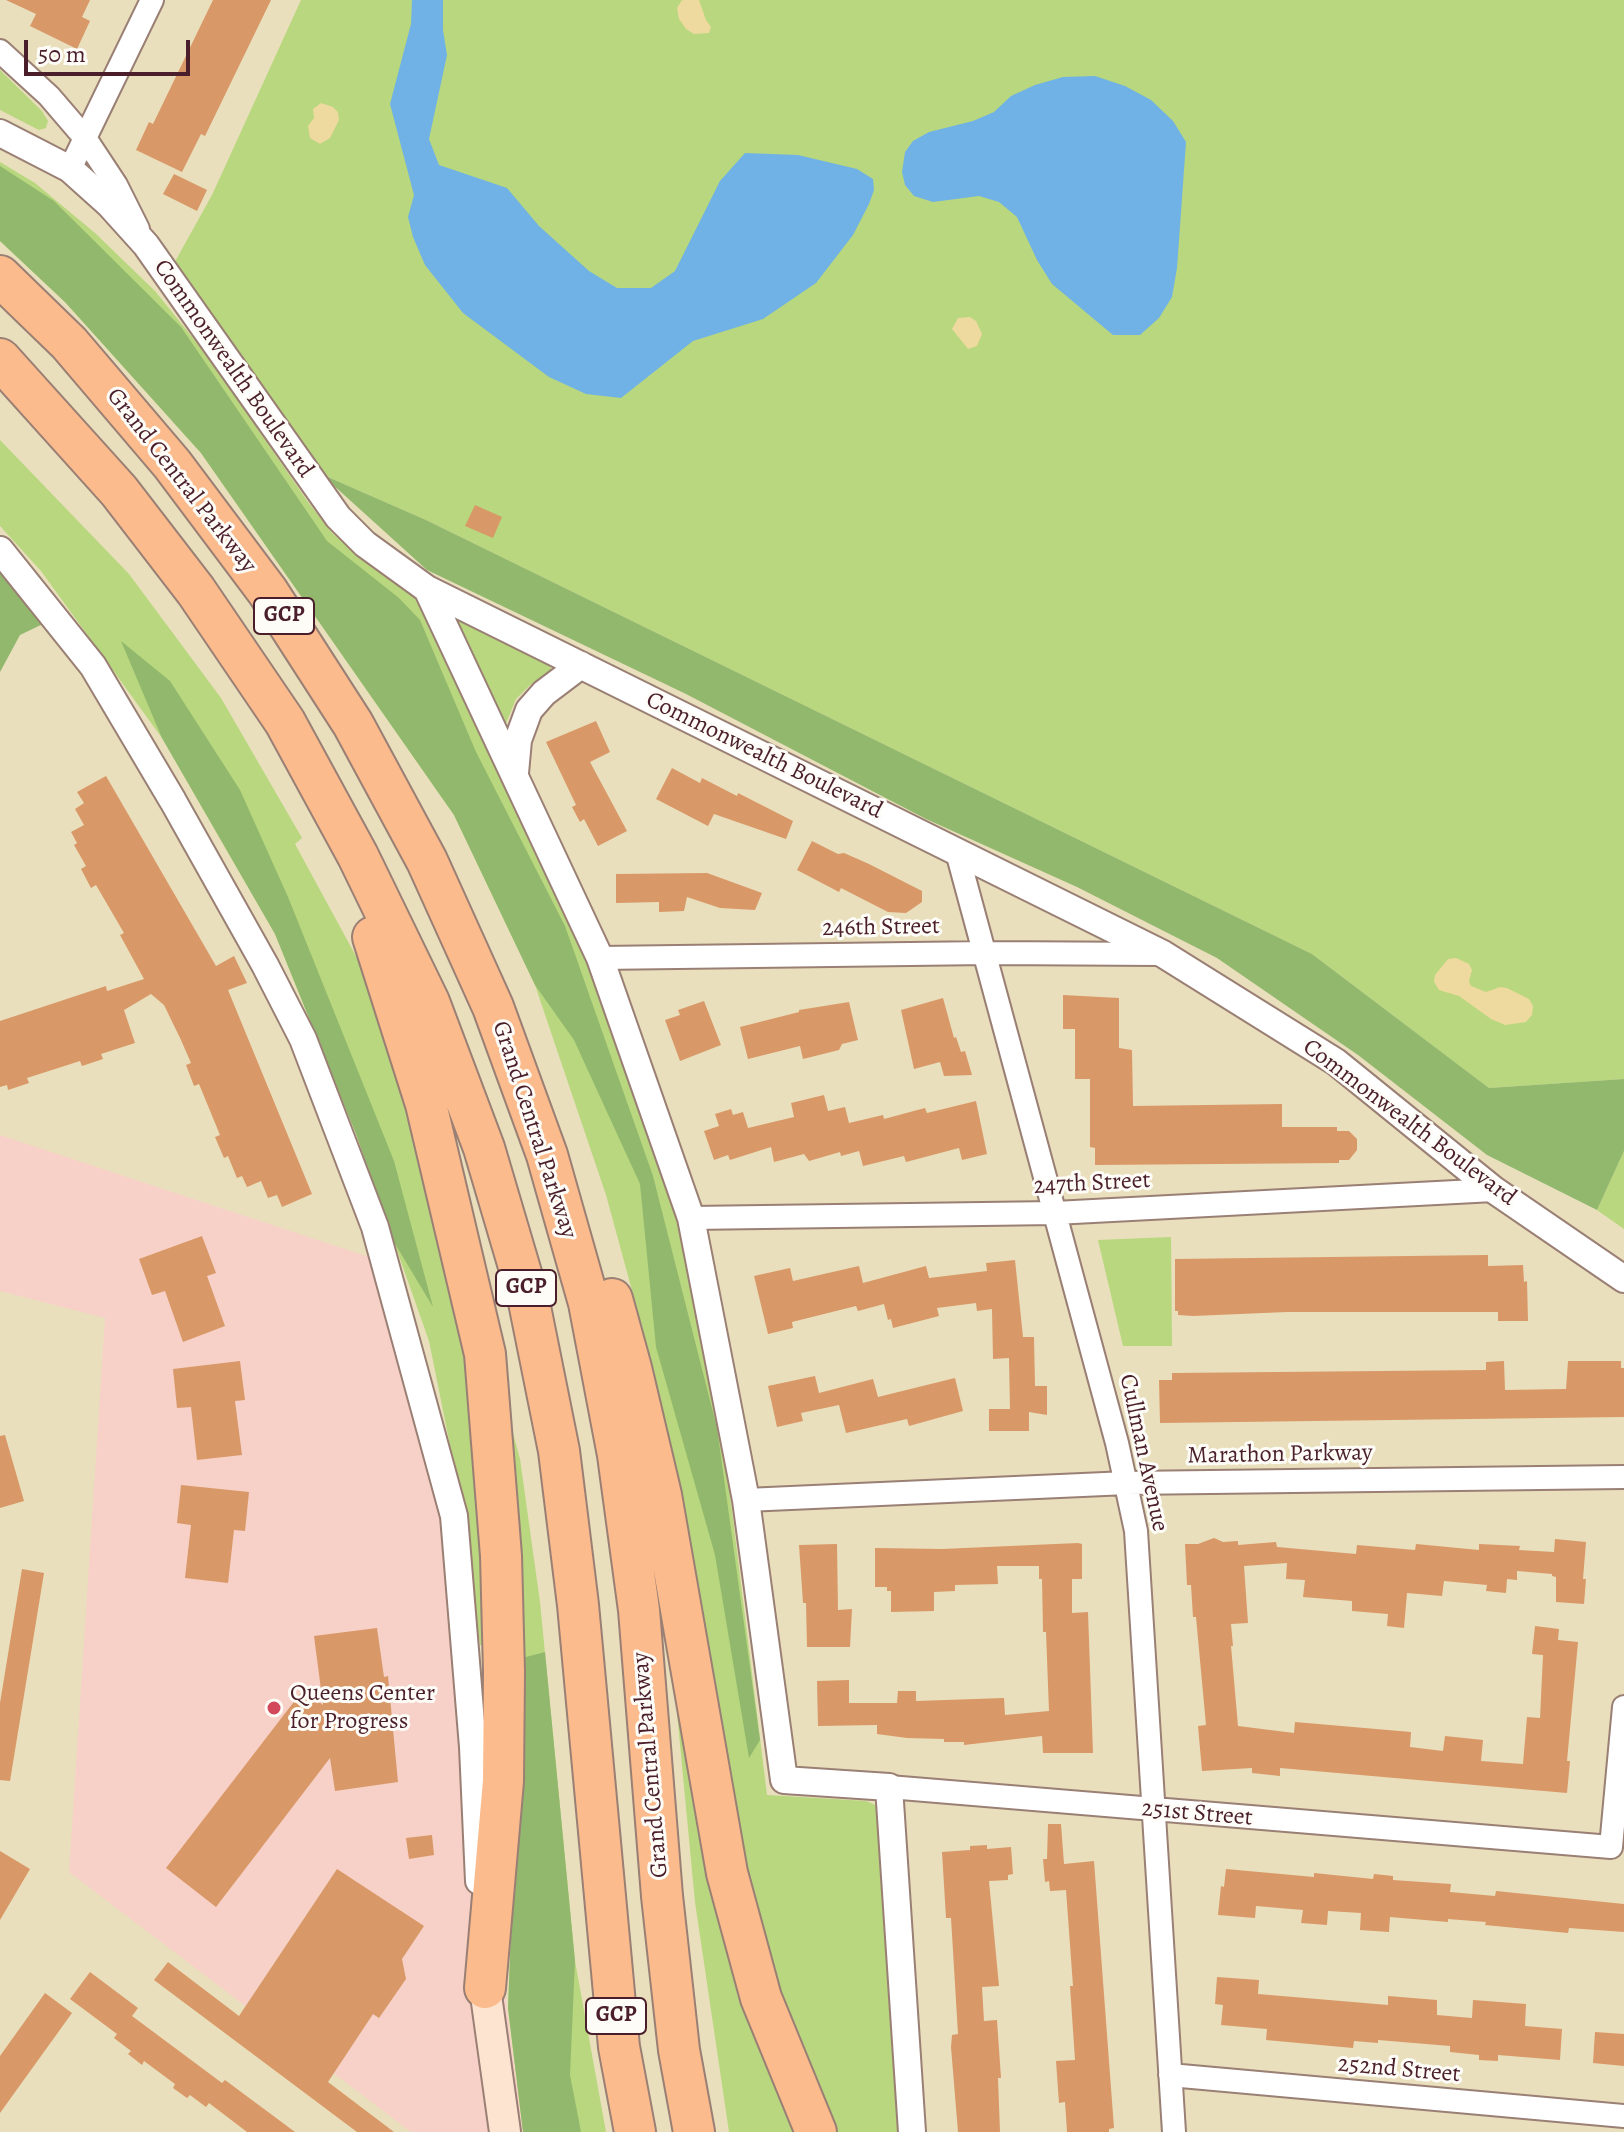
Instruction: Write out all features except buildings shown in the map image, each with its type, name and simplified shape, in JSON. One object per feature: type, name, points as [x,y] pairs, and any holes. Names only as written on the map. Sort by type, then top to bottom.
[{"type":"highway","name":"Grand Central Parkway","points":[[0,276],[69,343],[172,464],[268,592],[353,724],[427,861],[493,1007],[547,1155],[589,1303],[618,1455],[639,1610],[662,1896],[679,2050],[694,2132]]},
{"type":"highway","name":"GCP","points":[[0,359],[119,491],[196,591],[285,722],[358,856],[429,1002],[484,1148],[528,1297],[559,1451],[580,1621],[619,2047],[635,2132]]},
{"type":"highway","points":[[285,722],[349,867],[390,984],[426,1104],[485,1354],[501,1556],[504,1672],[503,1781],[485,1988]]},
{"type":"highway","points":[[493,1007],[545,1117],[595,1242],[661,1495],[727,1873],[761,1998],[816,2132]]},
{"type":"main road","points":[[485,1988],[505,2132]]},
{"type":"street","points":[[70,169],[152,0]]},
{"type":"street","points":[[0,51],[49,96],[85,138],[116,185],[146,245]]},
{"type":"street","name":"Commonwealth Boulevard","points":[[0,133],[70,169],[109,204],[146,245],[338,517],[365,544],[427,589],[1163,954],[1336,1062],[1494,1190],[1624,1279]]},
{"type":"street","points":[[0,550],[93,666],[265,965],[303,1039],[375,1227],[454,1516],[473,1747],[485,1988]]},
{"type":"street","points":[[427,589],[600,958],[691,1218],[746,1500]]},
{"type":"street","points":[[515,777],[518,740],[529,710],[544,693],[581,665]]},
{"type":"street","name":"Cullman Avenue","points":[[957,852],[987,953],[1127,1483],[1136,1531],[1174,2132]]},
{"type":"street","name":"246th Street","points":[[600,958],[1163,954]]},
{"type":"street","name":"247th Street","points":[[691,1218],[1055,1213],[1494,1190]]},
{"type":"street","name":"Marathon Parkway","points":[[746,1500],[1127,1483],[1624,1477]]},
{"type":"street","name":"251st Street","points":[[746,1500],[784,1780],[1611,1847],[1624,1707]]},
{"type":"street","points":[[889,1787],[912,2132]]},
{"type":"street","name":"252nd Street","points":[[1170,2075],[1624,2116]]},
{"type":"shaded area","name":"Queens Center for Progress","points":[[0,1135],[375,1259],[447,1545],[523,2132],[411,2132],[69,1872],[105,1318],[0,1291]]},
{"type":"green space","points":[[301,0],[1624,0],[1624,1079],[1489,1088],[1312,954],[426,520],[321,474],[172,267],[212,195]]},
{"type":"green space","points":[[0,70],[42,111],[48,121],[46,128],[39,130],[0,110]]},
{"type":"green space","points":[[0,162],[35,183],[95,233],[155,291],[206,354],[333,534],[408,590],[428,615],[594,968],[641,1103],[697,1289],[723,1438],[767,1795],[866,1801],[878,1806],[899,2132],[831,2132],[773,1992],[727,1798],[689,1530],[651,1360],[606,1195],[535,985],[454,815],[201,453],[65,302],[0,241]]},
{"type":"green space","points":[[0,166],[54,201],[181,327],[327,541],[399,598],[420,620],[476,752],[565,926],[653,1176],[717,1428],[760,1740],[749,1758],[715,1555],[656,1347],[640,1184],[574,1040],[535,985],[454,815],[201,453],[65,302],[0,241]]},
{"type":"green space","points":[[0,440],[129,574],[221,698],[302,838],[295,844],[364,971],[431,1198],[468,1373],[490,1644],[480,1645],[456,1475],[429,1341],[356,1134],[275,934],[162,738],[41,571],[0,526]]},
{"type":"green space","points":[[321,474],[426,520],[1312,954],[1489,1088],[1624,1079],[1624,1151],[1597,1210],[1487,1155],[1358,1055],[1217,958],[1077,887],[926,819],[686,694],[427,570]]},
{"type":"green space","points":[[0,572],[45,623],[20,635],[0,672]]},
{"type":"green space","points":[[462,618],[549,663],[552,671],[530,685],[516,699],[505,726],[459,628]]},
{"type":"green space","points":[[121,641],[170,681],[240,790],[288,897],[394,1161],[433,1307],[394,1242],[356,1134],[275,934],[162,738]]},
{"type":"green space","points":[[1624,1151],[1624,1229],[1597,1210]]},
{"type":"green space","points":[[1171,1237],[1172,1346],[1123,1346],[1098,1240]]},
{"type":"green space","points":[[494,1363],[520,1459],[540,1602],[575,1961],[606,2132],[523,2132],[508,2008],[516,1797]]},
{"type":"green space","points":[[545,1652],[575,1961],[570,2075],[581,2132],[523,2132],[508,2008],[522,1658]]},
{"type":"green space","points":[[684,1691],[805,2132],[729,2132],[695,1902],[675,1692]]},
{"type":"sand","points":[[682,0],[699,0],[711,27],[709,33],[694,34],[686,29],[679,19],[677,8]]},
{"type":"sand","points":[[321,103],[333,107],[338,112],[339,120],[330,138],[320,144],[310,138],[308,126],[314,118],[313,109]]},
{"type":"sand","points":[[970,317],[976,321],[982,334],[977,346],[968,349],[952,329],[958,318]]},
{"type":"sand","points":[[1456,958],[1469,964],[1472,970],[1471,986],[1486,992],[1507,988],[1529,999],[1533,1006],[1532,1015],[1526,1022],[1505,1025],[1459,996],[1439,990],[1434,982],[1435,975],[1448,959]]},
{"type":"water","points":[[412,0],[443,0],[447,55],[429,139],[439,165],[507,188],[539,226],[589,271],[617,288],[651,288],[675,271],[720,181],[745,153],[798,155],[857,169],[873,179],[874,190],[869,204],[853,235],[816,283],[763,319],[693,341],[621,398],[586,394],[549,377],[463,313],[425,265],[408,217],[414,195],[390,104],[411,24]]},
{"type":"water","points":[[1095,76],[1125,86],[1151,100],[1173,121],[1186,142],[1172,297],[1159,318],[1140,335],[1113,335],[1052,284],[1017,217],[999,202],[979,196],[933,202],[914,196],[905,185],[902,172],[905,152],[913,141],[929,132],[973,121],[994,112],[1011,96],[1035,85],[1063,77]]},
{"type":"place","name":"Queens Center for Progress","points":[[274,1708]]}]
